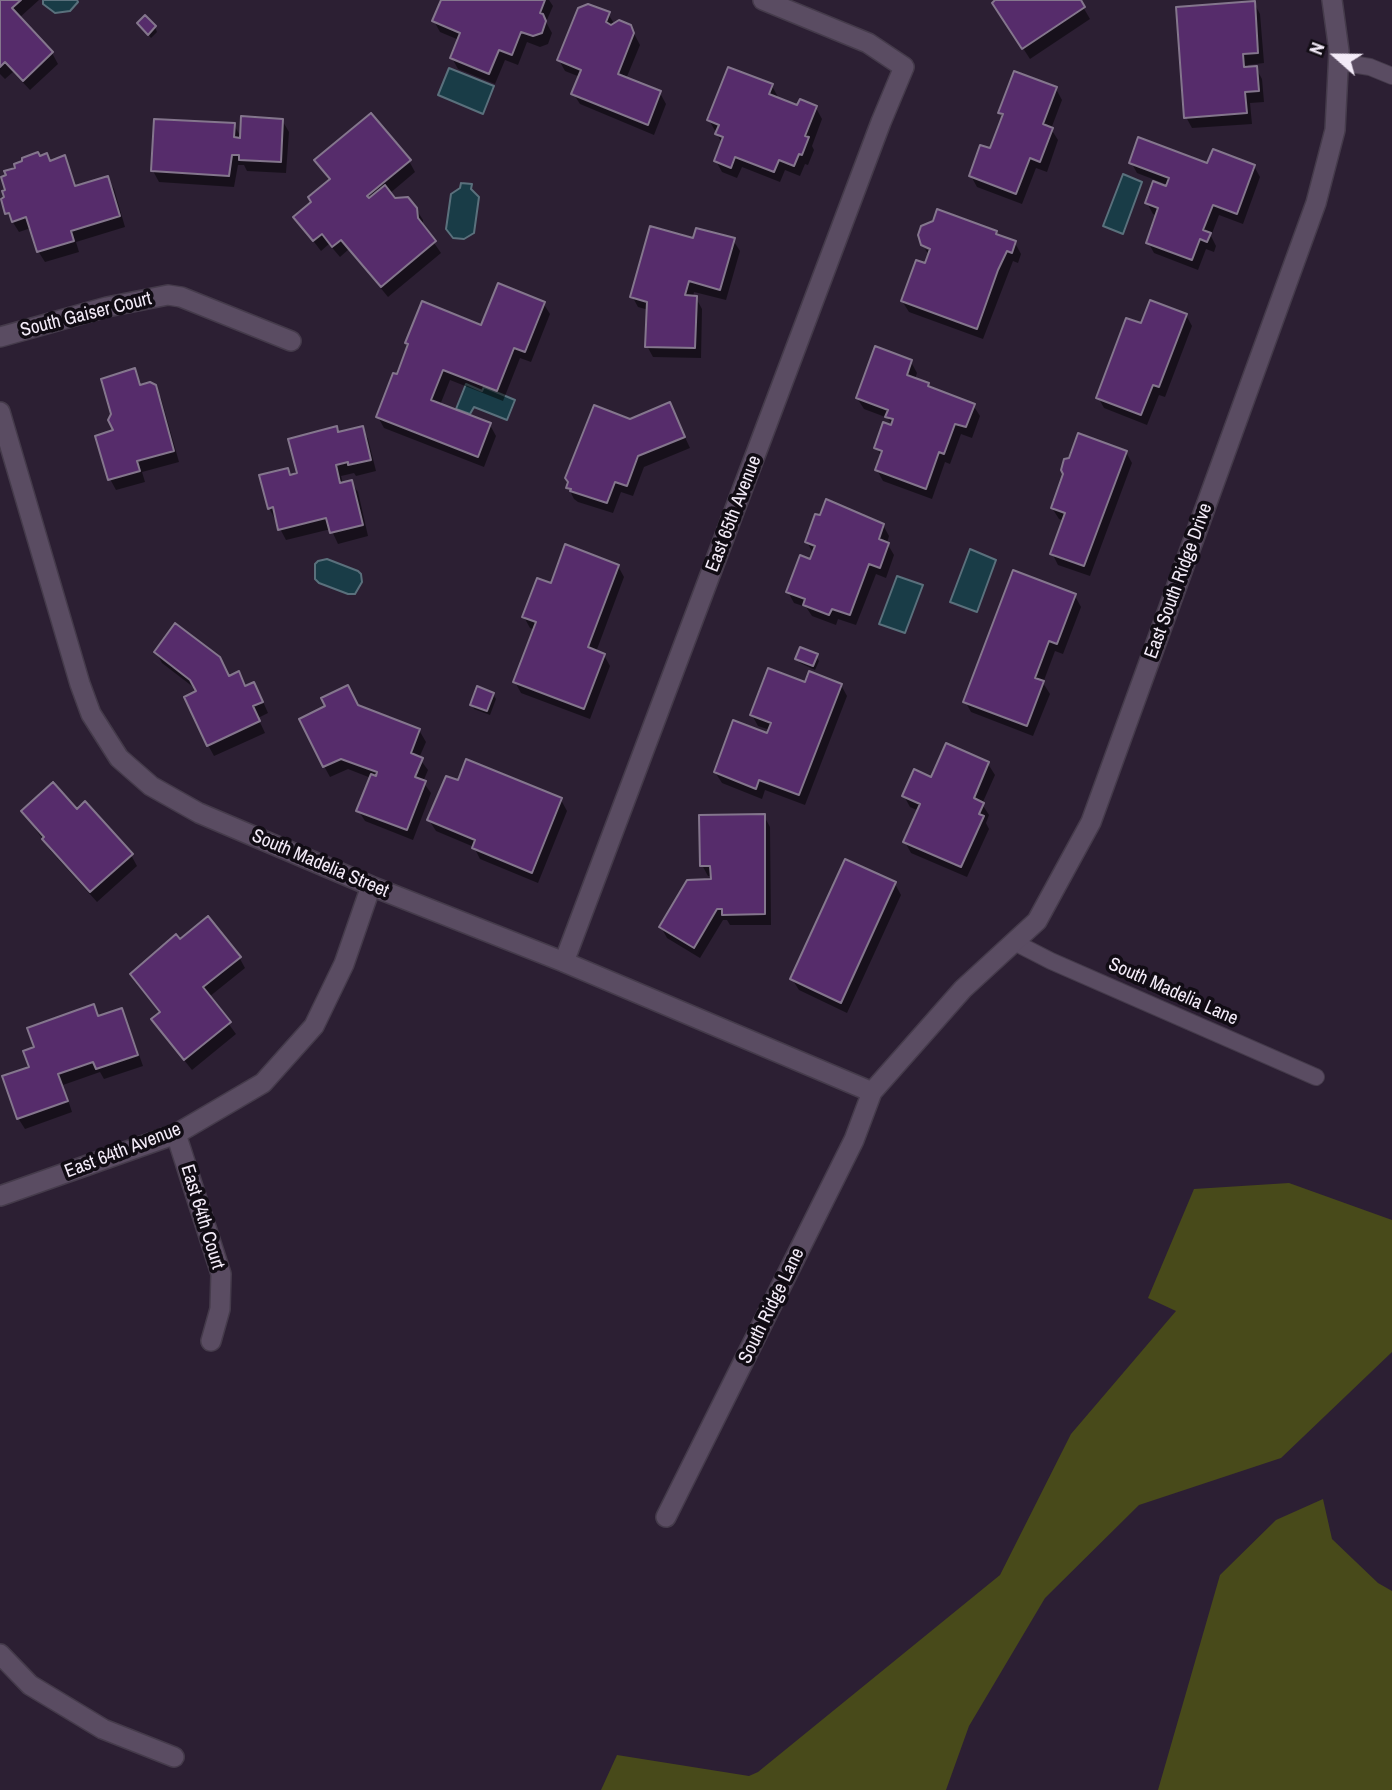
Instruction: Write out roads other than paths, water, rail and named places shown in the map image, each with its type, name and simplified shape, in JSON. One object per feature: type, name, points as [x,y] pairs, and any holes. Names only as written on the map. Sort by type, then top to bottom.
[{"type":"street","name":"East 65th Avenue","points":[[564,962],[904,67],[868,43],[763,0]]},
{"type":"street","name":"East South Ridge Drive","points":[[872,1092],[963,989],[1037,921],[1091,822],[1316,204],[1335,130],[1339,62],[1332,0]]},
{"type":"street","name":"South Gaiser Court","points":[[0,337],[107,307],[168,295],[181,297],[291,341]]},
{"type":"street","name":"South Madelia Street","points":[[0,412],[91,714],[119,758],[151,786],[199,813],[371,886],[564,962],[872,1092]]},
{"type":"street","name":"East 64th Avenue","points":[[0,1196],[176,1134],[263,1083],[314,1026],[344,964],[371,886]]},
{"type":"street","name":"South Ridge Lane","points":[[666,1517],[854,1140],[872,1092]]},
{"type":"street","name":"East 64th Court","points":[[176,1134],[221,1273],[220,1310],[211,1341]]},
{"type":"street","points":[[0,1654],[30,1685],[103,1729],[174,1757]]},
{"type":"lane","points":[[1339,62],[1370,68],[1392,76]]},
{"type":"lane","name":"South Madelia Lane","points":[[1014,942],[1051,961],[1316,1077]]},
{"type":"water","points":[[43,0],[78,2],[70,11],[55,13],[43,4]]},
{"type":"water","points":[[449,68],[494,86],[483,114],[438,95]]},
{"type":"water","points":[[1123,174],[1142,182],[1123,234],[1103,226]]},
{"type":"water","points":[[461,183],[472,184],[471,189],[479,197],[474,233],[464,239],[453,238],[446,229],[451,194],[460,188]]},
{"type":"water","points":[[466,384],[482,391],[484,387],[515,400],[507,420],[474,407],[470,414],[456,409]]},
{"type":"water","points":[[970,549],[996,560],[977,612],[950,602]]},
{"type":"water","points":[[327,559],[361,574],[362,582],[355,594],[348,594],[315,579],[315,564]]},
{"type":"water","points":[[897,576],[923,585],[905,633],[879,624]]}]
